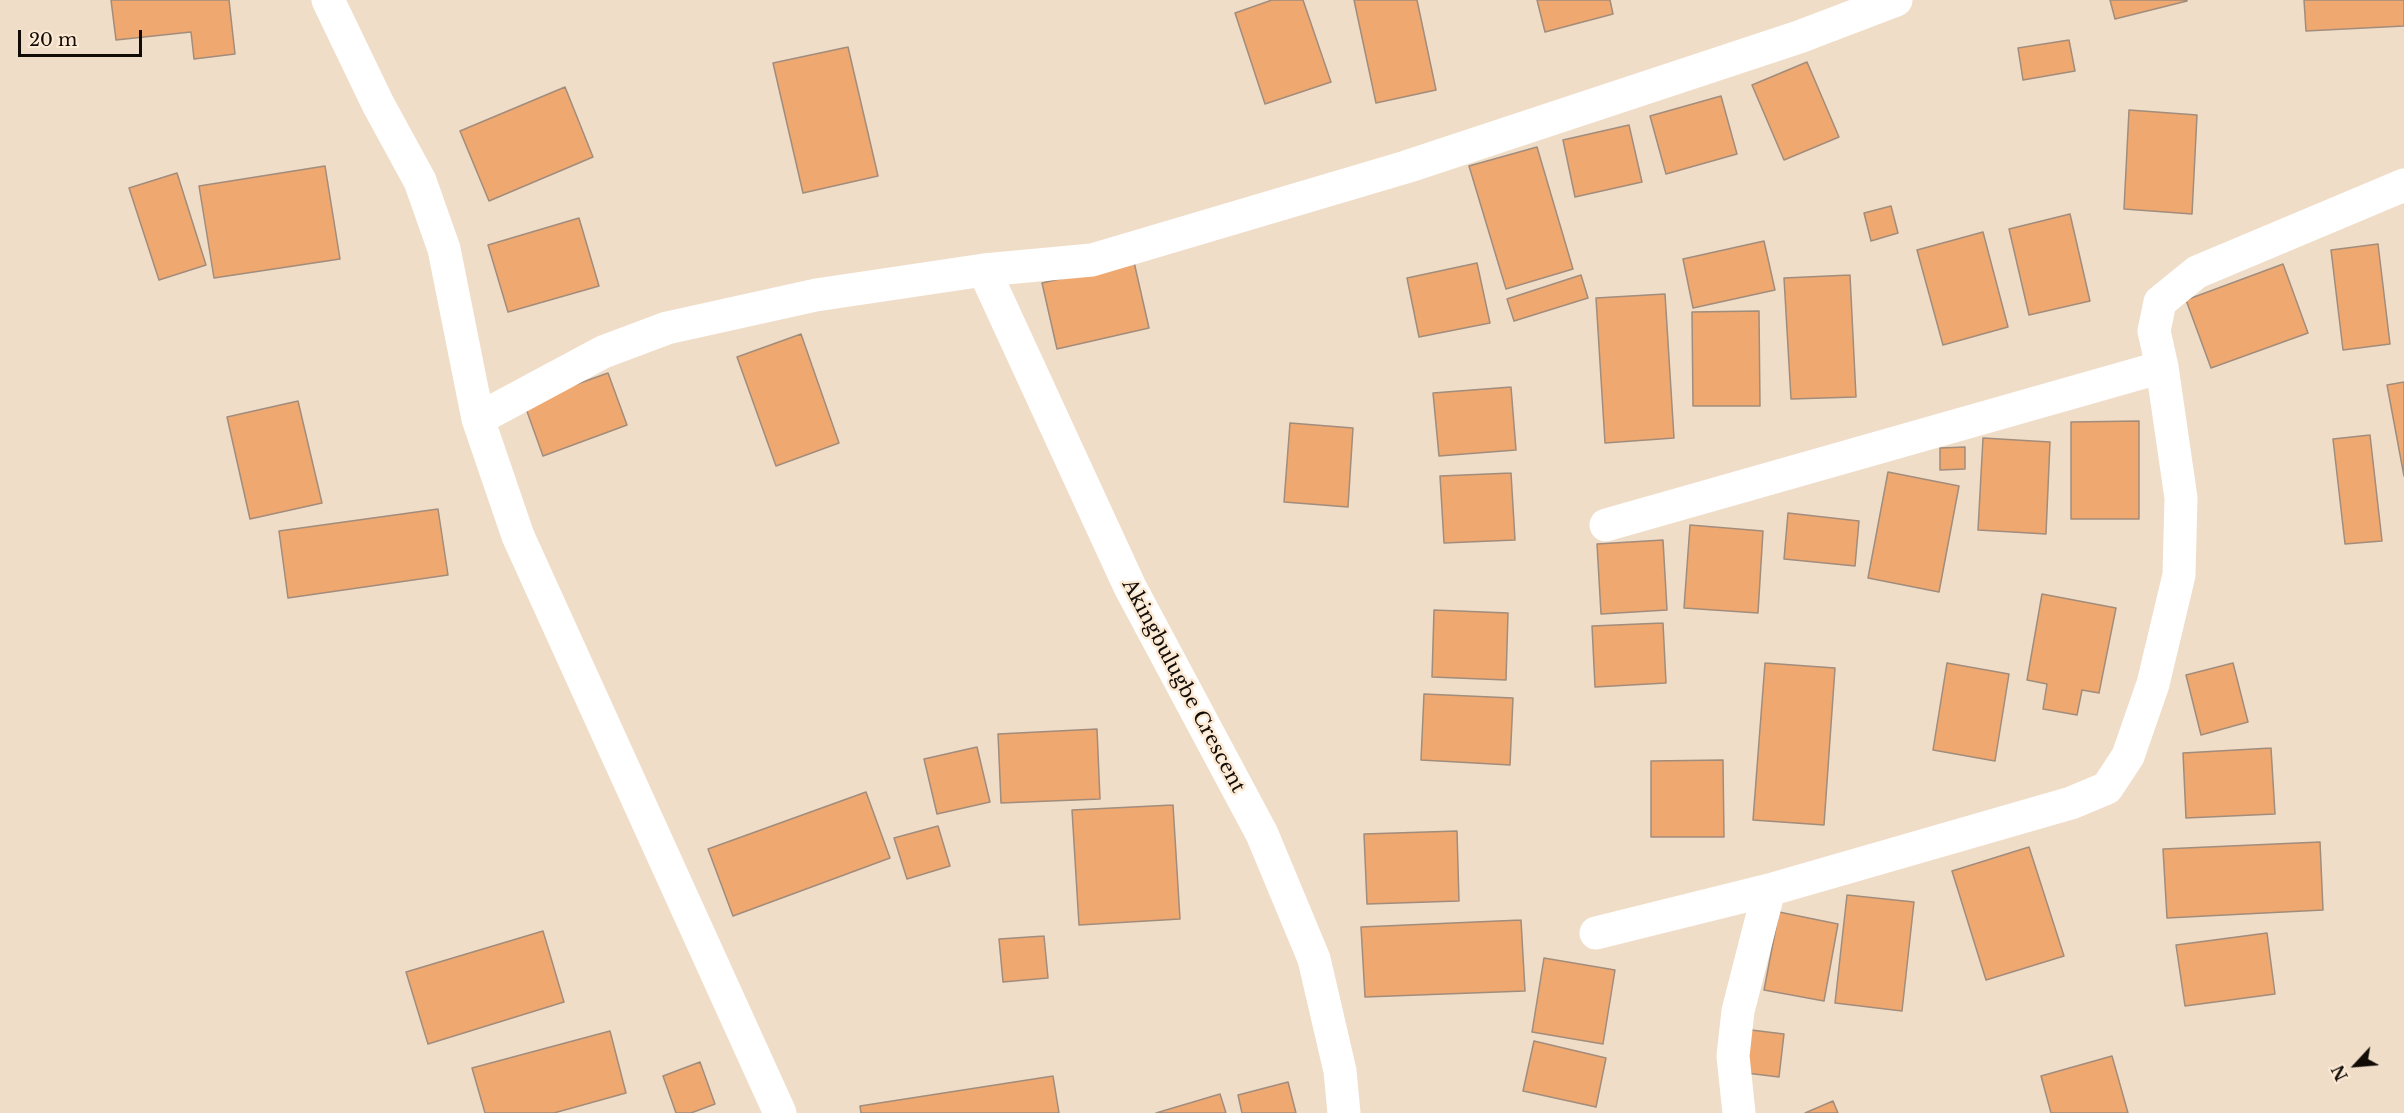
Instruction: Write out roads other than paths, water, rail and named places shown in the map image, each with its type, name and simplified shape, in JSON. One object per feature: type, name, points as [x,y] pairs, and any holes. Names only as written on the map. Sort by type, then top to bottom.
[{"type":"street","points":[[328,0],[378,104],[420,181],[444,249],[478,419],[519,536],[780,1113]]},
{"type":"street","points":[[478,419],[603,352],[667,328],[816,296],[984,270],[1092,260],[1440,156],[1799,37],[1896,0]]},
{"type":"street","points":[[1596,933],[1769,890],[2071,803],[2107,788],[2128,756],[2150,694],[2179,575],[2181,498],[2162,367],[2154,331],[2160,302],[2197,272],[2404,185]]},
{"type":"street","name":"Akingbulugbe Crescent","points":[[984,270],[1130,587],[1262,834],[1314,959],[1340,1071],[1344,1113]]},
{"type":"street","points":[[1605,525],[2162,367]]},
{"type":"street","points":[[1739,1113],[1733,1056],[1738,1011],[1769,890]]}]
